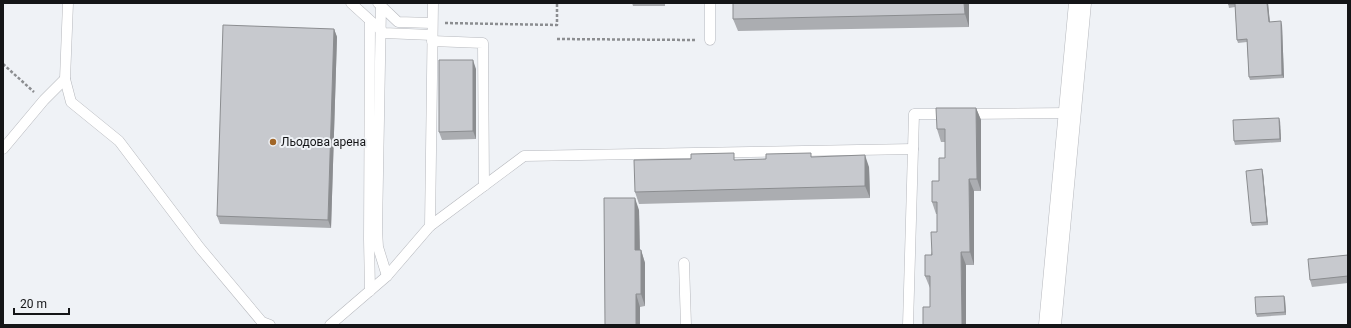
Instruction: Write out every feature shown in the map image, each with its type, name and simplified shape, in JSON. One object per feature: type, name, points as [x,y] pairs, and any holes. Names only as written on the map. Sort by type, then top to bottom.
[{"type":"street","points":[[1050,325],[1080,3]]},
{"type":"lane","points":[[68,3],[66,79],[71,102],[119,142],[200,248],[262,322],[270,325]]},
{"type":"lane","points":[[351,3],[384,33],[483,44],[484,186]]},
{"type":"lane","points":[[430,226],[433,3]]},
{"type":"lane","points":[[710,3],[710,40]]},
{"type":"lane","points":[[380,4],[398,22],[432,23]]},
{"type":"lane","points":[[380,4],[377,230],[378,247],[387,276]]},
{"type":"lane","points":[[370,21],[370,291]]},
{"type":"lane","points":[[3,150],[44,100],[66,79]]},
{"type":"lane","points":[[908,325],[914,114],[1070,113]]},
{"type":"lane","points":[[330,325],[387,276],[430,226],[524,156],[913,148]]},
{"type":"lane","points":[[684,263],[686,325]]},
{"type":"path","points":[[432,23],[557,25],[556,3]]},
{"type":"path","points":[[557,40],[710,40]]},
{"type":"path","points":[[3,64],[44,100]]},
{"type":"building","points":[[733,3],[964,3],[965,14],[733,19]]},
{"type":"building","points":[[1228,3],[1267,3],[1269,22],[1281,21],[1282,75],[1249,77],[1247,39],[1237,40],[1235,4]]},
{"type":"building","points":[[223,25],[334,29],[328,220],[217,216]]},
{"type":"building","points":[[439,60],[473,60],[473,131],[439,132]]},
{"type":"building","points":[[936,108],[976,108],[977,179],[969,179],[970,252],[961,252],[962,325],[923,325],[923,307],[930,307],[930,276],[925,276],[925,255],[932,255],[931,232],[937,232],[937,202],[932,202],[932,181],[939,181],[939,158],[945,158],[945,129],[937,129]]},
{"type":"building","points":[[1279,118],[1280,139],[1234,141],[1233,120]]},
{"type":"building","points":[[734,153],[734,160],[766,159],[766,154],[811,153],[811,157],[865,155],[865,186],[635,192],[634,160],[691,159],[691,154]]},
{"type":"building","points":[[1262,169],[1267,222],[1251,223],[1246,171]]},
{"type":"building","points":[[604,198],[635,198],[635,250],[641,250],[641,294],[636,294],[636,325],[605,325]]},
{"type":"building","points":[[1348,255],[1348,276],[1310,280],[1308,259]]},
{"type":"building","points":[[1284,296],[1285,312],[1256,314],[1255,297]]},
{"type":"place","name":"Льодова арена","points":[[273,142]]}]
